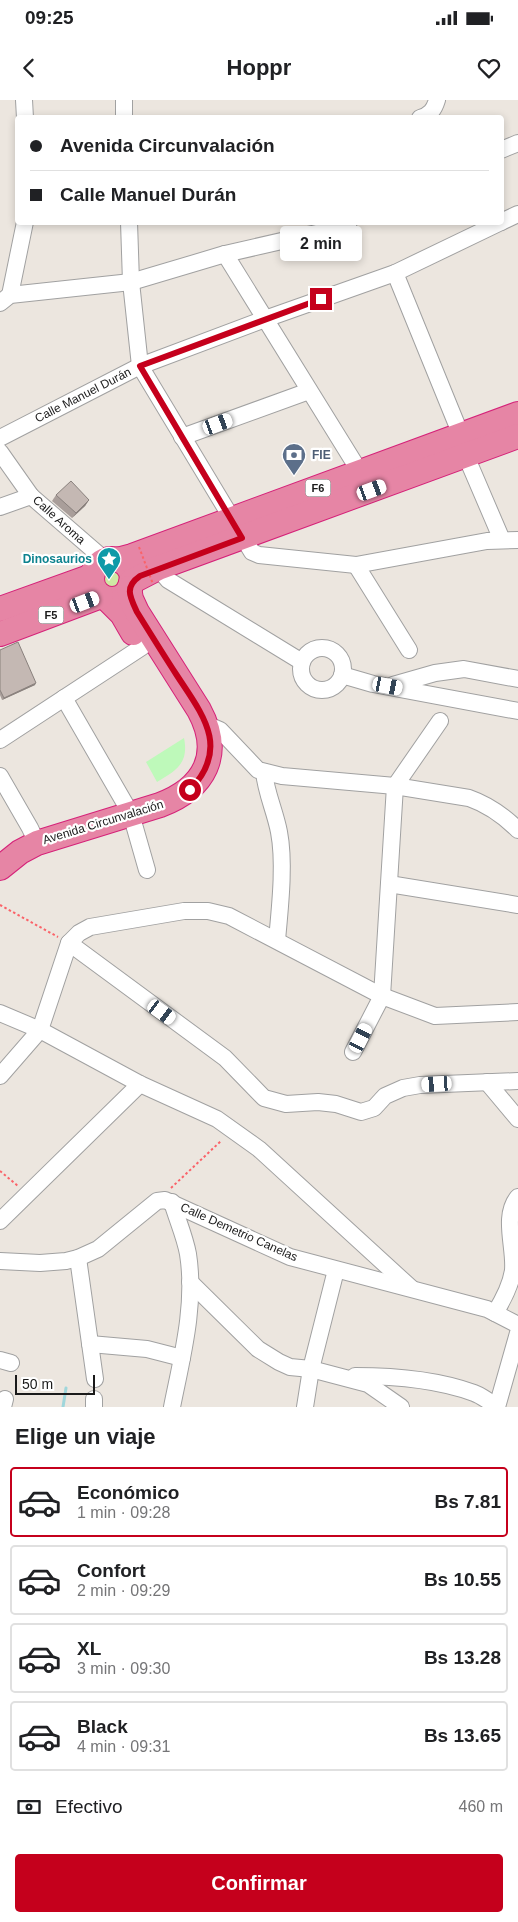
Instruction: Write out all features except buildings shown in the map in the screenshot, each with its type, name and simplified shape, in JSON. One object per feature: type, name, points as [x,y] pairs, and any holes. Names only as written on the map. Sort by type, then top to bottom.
[{"type":"highway","name":"F6","points":[[104,578],[463,445],[518,414]]},
{"type":"highway","name":"F6","points":[[143,581],[237,528],[360,472],[463,445],[518,436]]},
{"type":"highway","name":"Avenida Circunvalación","points":[[126,566],[131,576],[143,581],[130,599],[198,717],[142,647],[122,614],[104,578],[126,566]]},
{"type":"highway","name":"F5","points":[[104,578],[120,597],[143,581]]},
{"type":"highway","name":"F5","points":[[0,609],[104,578]]},
{"type":"highway","name":"F5","points":[[0,634],[104,578]]},
{"type":"highway","name":"Avenida Circunvalación","points":[[0,847],[127,807],[155,790],[170,784],[185,774],[192,761],[194,750],[192,729],[198,717]]},
{"type":"highway","name":"Avenida Circunvalación","points":[[0,868],[20,852],[34,835]]},
{"type":"street","points":[[24,100],[25,115]]},
{"type":"street","points":[[124,100],[124,115]]},
{"type":"street","points":[[427,115],[434,109],[437,100]]},
{"type":"street","points":[[504,149],[518,144]]},
{"type":"street","name":"Calle Manuel Durán","points":[[504,221],[518,214]]},
{"type":"street","points":[[25,225],[5,299],[131,282],[225,254],[320,232],[340,225]]},
{"type":"street","points":[[129,225],[131,282],[140,366],[252,552],[259,555],[356,565],[487,541],[514,543]]},
{"type":"street","name":"Calle Manuel Durán","points":[[0,438],[140,366],[265,318],[395,273],[495,225]]},
{"type":"street","points":[[225,254],[360,472]]},
{"type":"street","points":[[395,273],[463,445],[514,543]]},
{"type":"street","points":[[182,437],[309,391]]},
{"type":"street","name":"Calle Aroma","points":[[0,452],[32,496],[104,578]]},
{"type":"street","points":[[0,506],[32,496]]},
{"type":"street","points":[[356,565],[409,650]]},
{"type":"street","points":[[143,581],[168,580],[302,662]]},
{"type":"street","points":[[0,740],[142,647]]},
{"type":"street","points":[[318,648],[332,650],[341,660],[342,675],[335,686],[328,689],[315,689],[309,686],[302,675],[302,662],[311,651],[318,648]]},
{"type":"street","points":[[388,686],[435,673],[464,669],[518,679]]},
{"type":"street","points":[[342,675],[388,686],[518,711]]},
{"type":"street","points":[[64,698],[127,807],[147,870]]},
{"type":"street","points":[[198,717],[220,730],[258,770],[282,776],[324,781],[395,786],[475,800],[505,817],[518,830]]},
{"type":"street","points":[[354,1052],[382,996],[395,786],[440,722]]},
{"type":"street","points":[[264,772],[280,841],[281,867],[277,940]]},
{"type":"street","points":[[0,776],[34,835]]},
{"type":"street","points":[[389,884],[518,904]]},
{"type":"street","points":[[0,1076],[40,1030],[68,943],[79,932],[90,927],[196,910],[229,916],[382,996],[435,1016],[518,1012]]},
{"type":"street","points":[[68,943],[225,1058],[264,1098],[286,1104],[318,1102],[336,1104],[360,1112],[374,1108],[385,1096],[403,1088],[420,1085],[518,1081]]},
{"type":"street","points":[[0,1013],[40,1030],[140,1084],[216,1119],[258,1149],[413,1290]]},
{"type":"street","points":[[487,1082],[518,1119]]},
{"type":"street","points":[[0,1221],[140,1084]]},
{"type":"street","points":[[495,1313],[507,1293],[513,1270],[511,1216],[513,1203],[518,1197]]},
{"type":"street","points":[[0,1261],[40,1263],[78,1258],[98,1250],[164,1202],[188,1253],[191,1295],[182,1358],[172,1407]]},
{"type":"street","name":"Calle Demetrio Canelas","points":[[164,1202],[290,1257],[487,1310],[518,1325]]},
{"type":"street","points":[[78,1258],[95,1379]]},
{"type":"street","points":[[305,1407],[311,1369],[336,1270]]},
{"type":"street","points":[[190,1282],[258,1349],[290,1368],[311,1369],[368,1384],[401,1407]]},
{"type":"street","points":[[340,1377],[386,1376],[433,1382],[475,1394],[497,1407],[518,1332]]},
{"type":"street","points":[[90,1344],[147,1349],[182,1358]]},
{"type":"path","points":[[139,547],[143,581]]},
{"type":"path","points":[[0,905],[68,943]]},
{"type":"path","points":[[164,1202],[232,1130]]},
{"type":"path","points":[[0,1171],[27,1194]]},
{"type":"green space","points":[[109,568],[117,570],[121,576],[118,589],[114,591],[102,586],[100,583],[103,572]]},
{"type":"green space","points":[[184,738],[185,754],[180,765],[157,782],[146,762]]},
{"type":"waterway","points":[[63,1407],[66,1388]]},
{"type":"place","name":"FIE","points":[[294,476]]},
{"type":"place","name":"Dinosaurios","points":[[109,580]]},
{"type":"route","points":[[190,790],[198,782],[207,767],[210,754],[209,733],[199,710],[137,612],[130,599],[129,588],[131,582],[158,568],[242,538],[140,366],[265,318],[321,299]]}]
